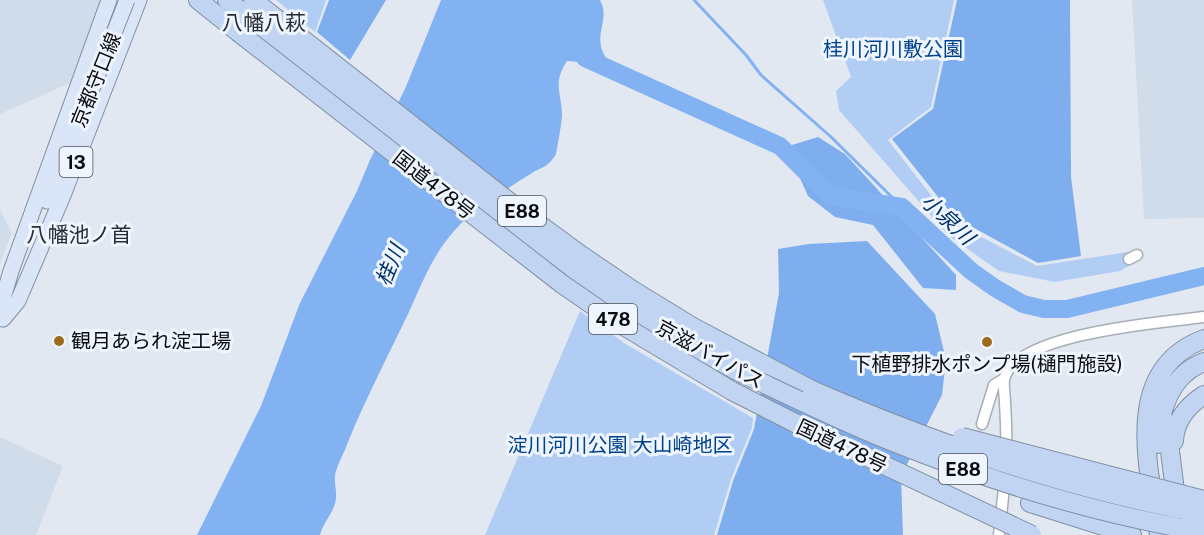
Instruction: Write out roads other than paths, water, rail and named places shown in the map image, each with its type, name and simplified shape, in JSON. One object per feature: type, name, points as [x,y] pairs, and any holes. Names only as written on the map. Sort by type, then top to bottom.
[{"type":"highway","name":"国道478号","points":[[198,0],[502,238],[617,322],[732,392],[1032,535]]},
{"type":"highway","name":"京滋バイパス","points":[[227,0],[512,224],[572,268],[625,306],[735,370],[842,421],[963,469],[1092,508],[1204,532]]},
{"type":"highway","name":"京滋バイパス","points":[[254,0],[521,211],[634,291],[693,327],[812,390],[862,412],[969,452],[1119,495],[1204,514]]},
{"type":"highway","points":[[1159,535],[1147,448],[1149,399],[1167,363],[1186,347],[1204,339]]},
{"type":"highway","points":[[1169,535],[1158,451],[1159,423],[1163,406],[1178,380],[1204,362]]},
{"type":"highway","name":"E88","points":[[735,370],[779,397],[885,447],[995,491],[1132,535]]},
{"type":"highway","points":[[1181,535],[1168,442],[1169,420],[1173,405],[1189,383],[1204,373]]},
{"type":"highway","points":[[812,390],[948,434],[1204,500]]},
{"type":"highway","points":[[1171,469],[1174,431],[1179,419],[1187,408],[1204,395]]},
{"type":"highway","points":[[1081,520],[1115,535]]},
{"type":"main road","name":"13","points":[[2,323],[3,298],[11,272],[110,0]]},
{"type":"main road","name":"京都守口線","points":[[2,323],[28,249],[127,0]]},
{"type":"main road","name":"13","points":[[2,323],[18,302],[112,79],[139,0]]},
{"type":"street","points":[[83,69],[112,79]]},
{"type":"street","points":[[982,424],[994,385],[1004,379],[1011,367],[1031,352],[1070,338],[1121,327],[1204,317]]},
{"type":"street","points":[[999,535],[1007,440],[1004,379]]},
{"type":"water","name":"桂川","points":[[441,0],[600,0],[604,15],[601,45],[610,63],[604,73],[580,62],[567,61],[562,69],[559,82],[562,116],[554,157],[549,163],[503,191],[463,221],[440,250],[428,270],[339,464],[335,475],[335,503],[320,535],[197,535],[261,406],[300,303],[357,191],[405,89]]},
{"type":"waterway","points":[[694,0],[746,55],[761,75],[830,136],[902,207]]},
{"type":"waterway","name":"小泉川","points":[[585,58],[780,146],[830,196],[902,207],[971,271],[1023,304],[1044,309],[1067,309],[1204,276]]},
{"type":"place","name":"観月あられ淀工場","points":[[59,341]]},
{"type":"place","name":"下植野排水ポンプ場(樋門施設)","points":[[987,342]]},
{"type":"district","name":"八幡八萩","points":[[264,22]]},
{"type":"district","name":"八幡池ノ首","points":[[79,234]]},
{"type":"park label","name":"桂川河川敷公園","points":[[893,49]]},
{"type":"park label","name":"淀川河川公園 大山崎地区","points":[[620,445]]}]
